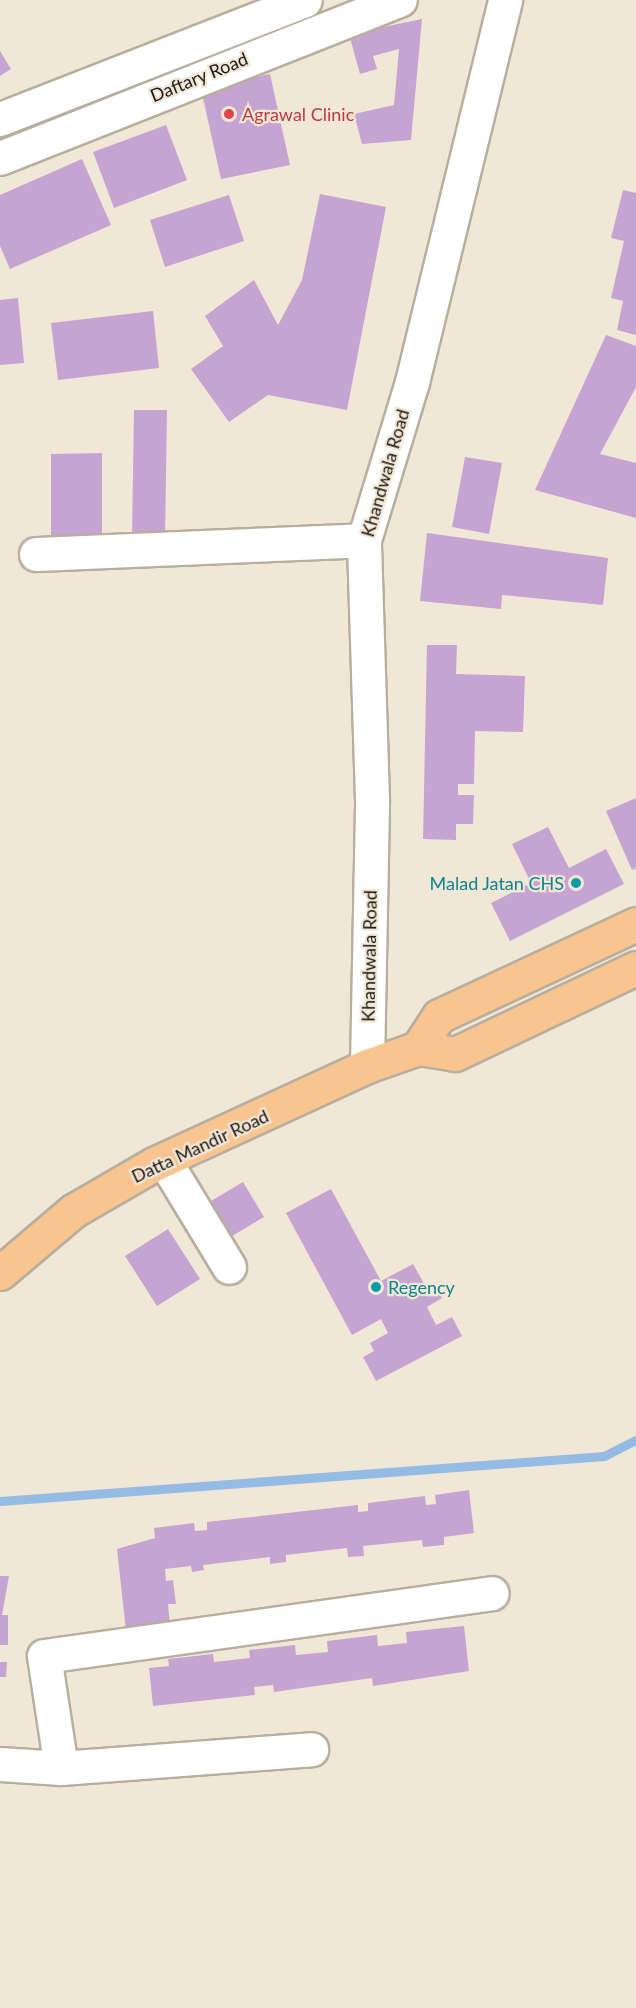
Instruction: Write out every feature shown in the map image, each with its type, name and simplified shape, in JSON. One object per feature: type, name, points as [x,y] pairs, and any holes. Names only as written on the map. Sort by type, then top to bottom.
[{"type":"main road","points":[[418,1048],[439,1016],[636,924]]},
{"type":"main road","name":"Datta Mandir Road","points":[[0,1273],[73,1211],[164,1160],[367,1066],[418,1048],[455,1054],[636,968]]},
{"type":"main road","points":[[480,996],[498,1034]]},
{"type":"street","name":"Daftary Road","points":[[0,158],[302,35],[400,0]]},
{"type":"street","name":"Khandwala Road","points":[[367,1066],[372,799],[364,540],[411,382],[505,0]]},
{"type":"street","points":[[0,118],[299,1],[302,35]]},
{"type":"street","points":[[36,554],[364,540]]},
{"type":"street","points":[[164,1160],[229,1267]]},
{"type":"street","points":[[61,1768],[44,1656],[492,1593]]},
{"type":"street","points":[[0,1764],[61,1768],[311,1749]]},
{"type":"building","points":[[422,19],[411,140],[362,144],[354,114],[394,105],[399,49],[373,56],[377,69],[360,74],[349,34]]},
{"type":"building","points":[[0,51],[11,69],[0,76]]},
{"type":"building","points":[[270,74],[290,165],[221,179],[201,89]]},
{"type":"building","points":[[166,125],[187,180],[114,208],[93,152]]},
{"type":"building","points":[[82,159],[111,225],[10,269],[0,246],[0,195]]},
{"type":"building","points":[[623,190],[636,193],[636,335],[617,330],[623,301],[611,298],[624,241],[611,238]]},
{"type":"building","points":[[320,194],[386,207],[347,410],[268,395],[229,422],[191,369],[223,346],[205,316],[254,280],[278,325],[302,280]]},
{"type":"building","points":[[229,195],[244,241],[165,267],[150,220]]},
{"type":"building","points":[[18,298],[24,363],[0,365],[0,300]]},
{"type":"building","points":[[153,311],[159,368],[58,380],[51,323]]},
{"type":"building","points":[[606,335],[636,346],[636,387],[600,454],[636,463],[636,518],[535,490]]},
{"type":"building","points":[[134,410],[167,410],[165,538],[132,537]]},
{"type":"building","points":[[102,453],[102,538],[51,538],[51,454]]},
{"type":"building","points":[[465,457],[502,463],[489,534],[452,527]]},
{"type":"building","points":[[427,533],[608,558],[603,605],[502,595],[501,609],[420,601]]},
{"type":"building","points":[[427,645],[457,645],[456,674],[525,676],[523,732],[475,731],[474,784],[458,784],[458,795],[474,795],[473,824],[456,824],[456,840],[423,839]]},
{"type":"building","points":[[636,798],[636,868],[632,870],[606,811]]},
{"type":"building","name":"Malad Jatan CHS","points":[[548,827],[569,868],[606,849],[624,884],[510,941],[491,903],[531,883],[512,844]]},
{"type":"building","points":[[243,1182],[264,1217],[227,1239],[206,1204]]},
{"type":"building","name":"Regency","points":[[331,1189],[381,1281],[413,1264],[427,1289],[435,1285],[442,1298],[427,1307],[436,1325],[452,1317],[462,1336],[376,1381],[363,1357],[374,1351],[370,1343],[388,1333],[381,1319],[352,1335],[286,1213]]},
{"type":"building","points":[[168,1229],[200,1279],[157,1306],[125,1256]]},
{"type":"building","points":[[469,1490],[474,1533],[444,1537],[444,1545],[423,1547],[422,1540],[363,1546],[364,1556],[348,1557],[347,1548],[286,1555],[286,1562],[270,1564],[270,1557],[203,1565],[204,1570],[192,1572],[191,1566],[165,1569],[166,1581],[173,1580],[176,1604],[168,1604],[170,1626],[126,1631],[117,1549],[155,1538],[154,1528],[194,1523],[195,1531],[207,1530],[207,1522],[358,1505],[358,1512],[368,1511],[368,1503],[425,1496],[426,1505],[436,1504],[435,1495]]},
{"type":"building","points":[[0,1576],[9,1576],[2,1615],[8,1615],[8,1645],[0,1645]]},
{"type":"building","points":[[464,1626],[469,1671],[373,1686],[372,1678],[274,1692],[273,1685],[254,1687],[255,1695],[153,1706],[149,1668],[169,1666],[168,1659],[213,1654],[214,1662],[250,1658],[249,1650],[295,1645],[296,1655],[328,1652],[327,1641],[377,1635],[378,1646],[407,1643],[406,1632]]},
{"type":"building","points":[[0,1662],[7,1662],[6,1677],[0,1677]]},
{"type":"waterway","points":[[0,1501],[604,1456],[636,1440]]},
{"type":"place","name":"Agrawal Clinic","points":[[229,114]]},
{"type":"place","name":"Malad Jatan CHS","points":[[576,883]]},
{"type":"place","name":"Regency","points":[[376,1287]]}]
